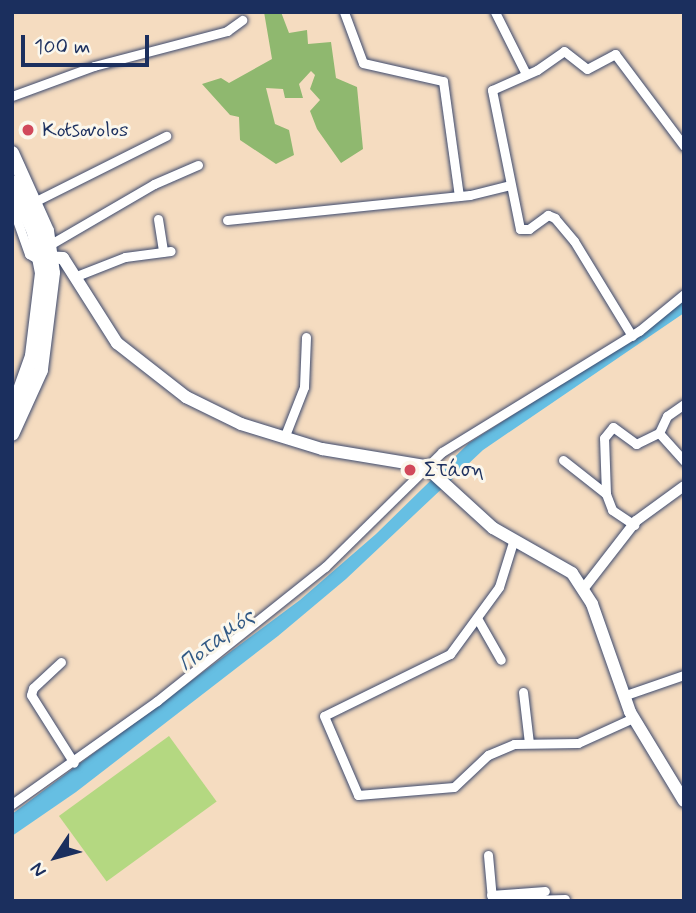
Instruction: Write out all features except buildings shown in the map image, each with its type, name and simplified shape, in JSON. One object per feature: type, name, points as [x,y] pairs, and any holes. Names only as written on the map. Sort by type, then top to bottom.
[{"type":"main road","points":[[12,153],[21,206]]},
{"type":"main road","points":[[12,181],[21,206],[48,257],[74,276],[114,339],[147,370],[216,413],[284,438],[346,454],[430,470],[513,542],[565,568],[584,588],[633,718],[684,801]]},
{"type":"main road","points":[[12,412],[37,332],[48,257]]},
{"type":"main road","points":[[12,434],[41,370],[50,321],[48,257]]},
{"type":"street","points":[[344,12],[363,63],[441,79],[459,196]]},
{"type":"street","points":[[495,12],[526,74]]},
{"type":"street","points":[[12,96],[106,62],[227,31],[242,20]]},
{"type":"street","points":[[632,336],[574,241],[555,218],[548,215],[529,229],[520,229],[491,93],[497,85],[526,74],[564,51],[587,69],[617,55],[684,145]]},
{"type":"street","points":[[21,206],[166,136]]},
{"type":"street","points":[[48,257],[154,184],[198,165]]},
{"type":"street","points":[[227,220],[459,196],[510,185]]},
{"type":"street","points":[[74,276],[125,257],[167,252],[158,219]]},
{"type":"street","points":[[12,804],[74,763],[325,567],[430,470],[632,336],[684,294]]},
{"type":"street","points":[[284,438],[304,387],[306,337]]},
{"type":"street","points":[[634,525],[612,510],[606,494],[606,433],[619,428],[638,444],[659,433],[667,416],[684,404]]},
{"type":"street","points":[[659,433],[684,461]]},
{"type":"street","points":[[563,460],[606,494]]},
{"type":"street","points":[[584,588],[634,525],[684,486]]},
{"type":"street","points":[[513,542],[500,584],[443,660],[324,716],[363,797],[454,787],[488,755],[528,743],[578,743],[633,718]]},
{"type":"street","points":[[477,618],[501,660]]},
{"type":"street","points":[[61,662],[31,695],[74,763]]},
{"type":"street","points":[[623,696],[684,675]]},
{"type":"street","points":[[523,692],[528,743]]},
{"type":"street","points":[[488,855],[492,899]]},
{"type":"street","points":[[492,899],[545,891]]},
{"type":"street","points":[[492,899],[565,899]]},
{"type":"green space","points":[[264,12],[281,12],[289,33],[307,30],[308,44],[331,42],[336,78],[357,87],[363,149],[341,163],[317,129],[310,111],[320,100],[310,89],[315,75],[311,71],[299,84],[303,98],[285,98],[283,89],[266,88],[275,124],[289,130],[294,155],[276,164],[240,140],[239,117],[230,115],[202,84],[221,78],[229,83],[272,59]]},
{"type":"green space","points":[[169,736],[217,802],[107,881],[59,816]]},
{"type":"water","points":[[684,299],[684,313],[483,450],[346,579],[278,636],[76,792],[12,836],[12,814],[300,600],[376,534],[469,443],[632,339]]},
{"type":"place","name":"Kotsovolos","points":[[28,130]]},
{"type":"place","name":"Στάση","points":[[410,470]]},
{"type":"water label","name":"Ποταμός","points":[[217,641]]}]
